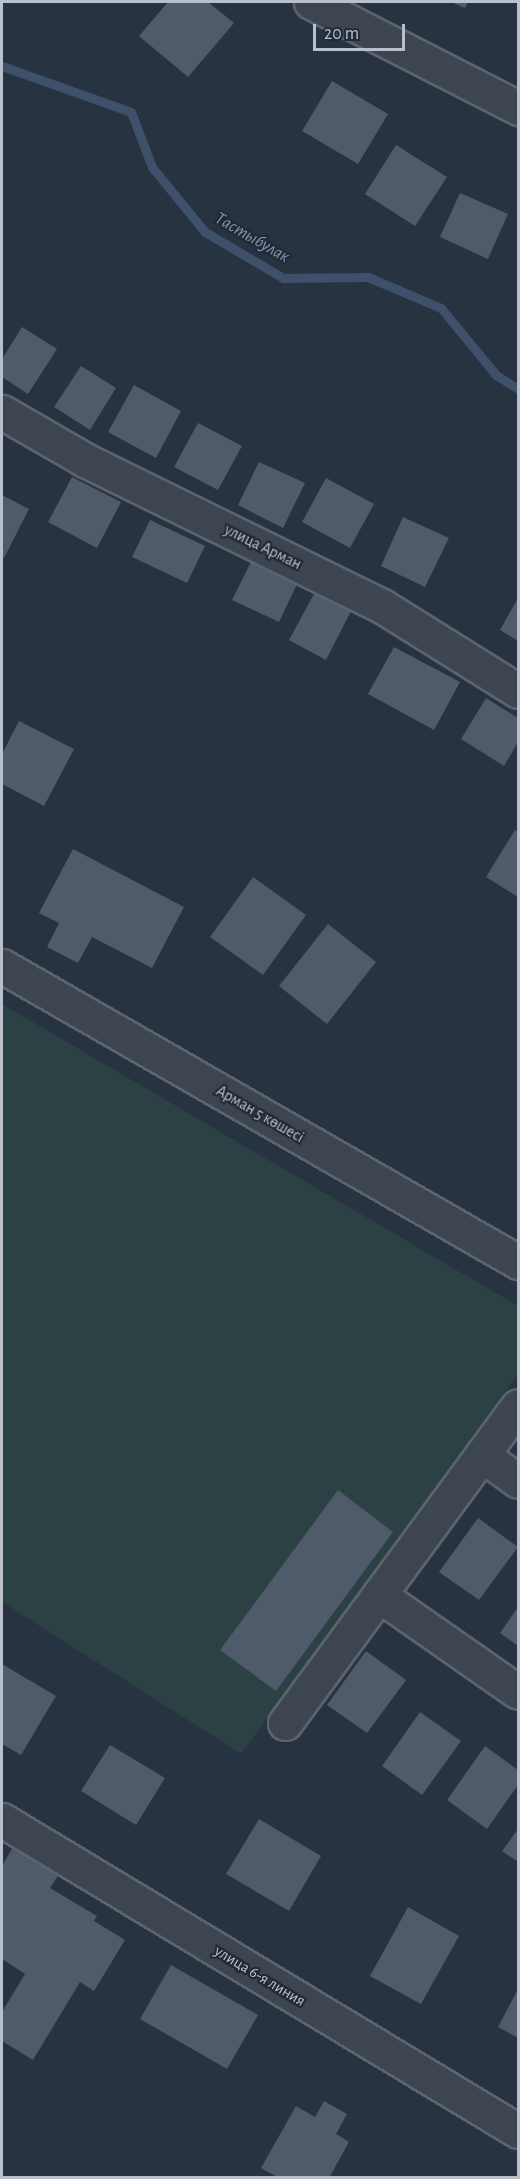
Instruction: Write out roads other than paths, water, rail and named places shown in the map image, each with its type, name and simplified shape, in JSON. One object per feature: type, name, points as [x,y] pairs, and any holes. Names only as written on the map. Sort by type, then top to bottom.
[{"type":"street","points":[[310,2],[519,108]]},
{"type":"street","name":"улица Арман","points":[[2,412],[85,460],[382,606],[519,692]]},
{"type":"street","name":"Арман 5 көшесі","points":[[2,966],[519,1262]]},
{"type":"street","points":[[285,1723],[519,1406]]},
{"type":"street","points":[[482,1455],[519,1481]]},
{"type":"street","points":[[379,1595],[519,1692]]},
{"type":"street","name":"улица 6-я линия","points":[[2,1820],[519,2131]]},
{"type":"waterway","name":"Тастыбулак","points":[[2,66],[131,112],[152,167],[205,232],[283,278],[368,277],[441,308],[496,375],[518,389]]}]
